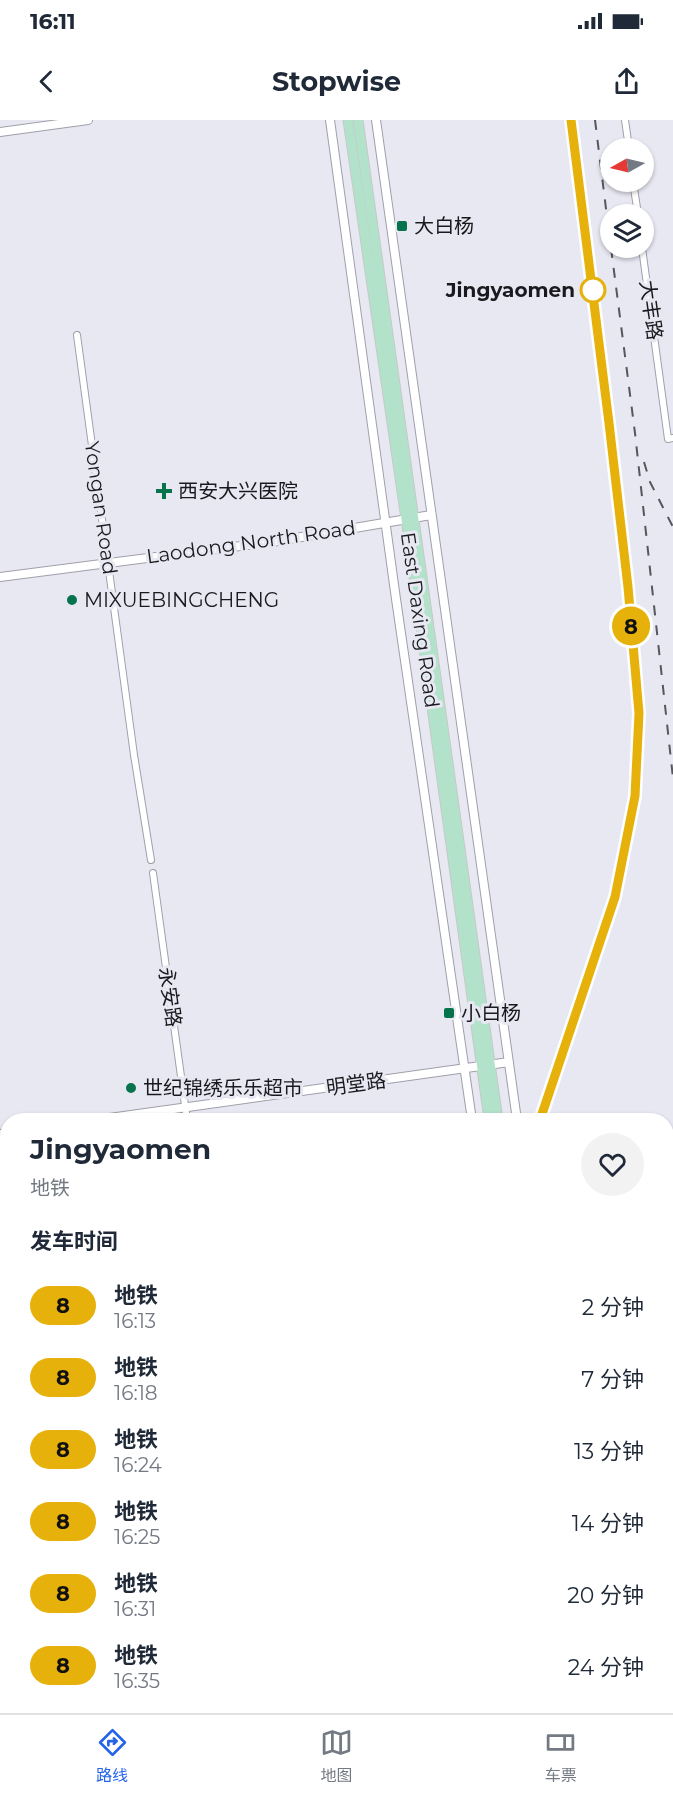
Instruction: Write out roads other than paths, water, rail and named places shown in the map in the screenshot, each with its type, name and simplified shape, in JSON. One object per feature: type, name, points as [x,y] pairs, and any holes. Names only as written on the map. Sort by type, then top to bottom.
[{"type":"main road","points":[[0,132],[44,123],[88,120]]},
{"type":"main road","points":[[330,120],[471,1113]]},
{"type":"main road","name":"East Daxing Road","points":[[348,120],[410,519]]},
{"type":"main road","name":"East Daxing Road","points":[[358,120],[410,519],[486,1066],[496,1113]]},
{"type":"main road","points":[[376,120],[516,1113]]},
{"type":"main road","name":"Laodong North Road","points":[[0,577],[272,542],[431,515]]},
{"type":"main road","name":"明堂路","points":[[148,1113],[509,1062]]},
{"type":"main road","name":"East Daxing Road","points":[[486,1066],[489,1113]]},
{"type":"street","points":[[625,120],[628,138]]},
{"type":"street","name":"大丰路","points":[[643,258],[668,438],[673,438]]},
{"type":"street","name":"Yongan Road","points":[[77,335],[134,755],[151,860]]},
{"type":"street","name":"永安路","points":[[153,873],[186,1113]]},
{"type":"railway","points":[[595,120],[605,204]]},
{"type":"railway","points":[[612,258],[635,433],[673,778]]},
{"type":"railway","points":[[644,462],[650,482],[673,527]]},
{"type":"metro line","name":"8","points":[[542,1113],[615,897],[635,796],[639,713],[628,587],[571,120]]},
{"type":"place","name":"大白杨","points":[[402,226]]},
{"type":"place","name":"Jingyaomen","points":[[593,290]]},
{"type":"place","name":"西安大兴医院","points":[[164,491]]},
{"type":"place","name":"MIXUEBINGCHENG","points":[[72,600]]},
{"type":"place","name":"小白杨","points":[[449,1013]]},
{"type":"place","name":"世纪锦绣乐乐超市","points":[[131,1088]]}]
